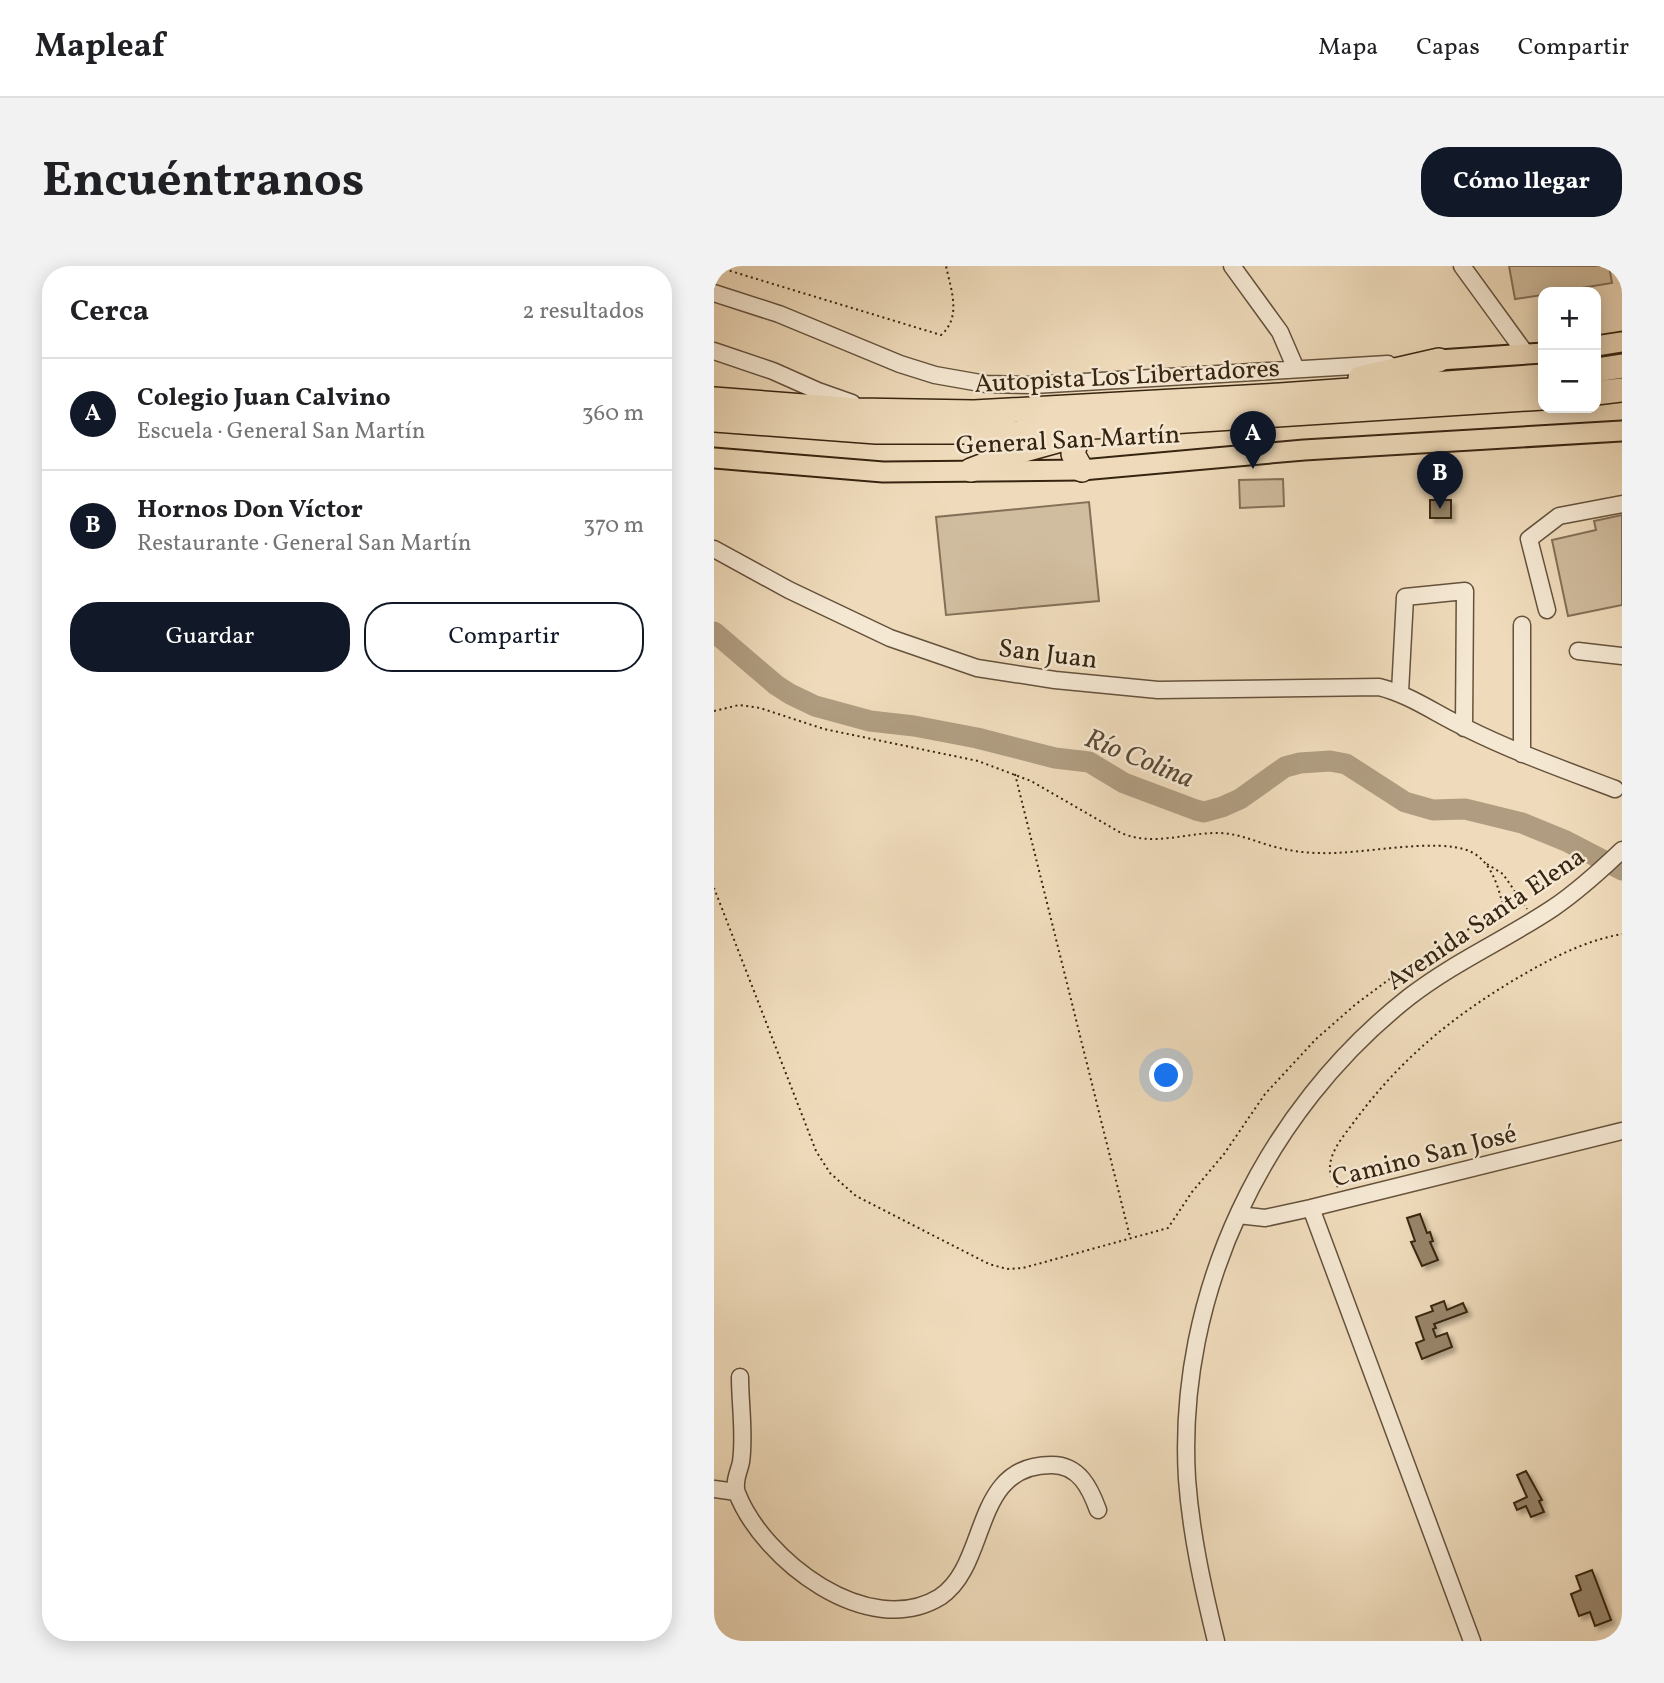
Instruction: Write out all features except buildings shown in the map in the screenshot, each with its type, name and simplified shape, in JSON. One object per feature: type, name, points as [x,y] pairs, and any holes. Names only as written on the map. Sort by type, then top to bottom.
[{"type":"highway","points":[[1280,395],[1439,360]]},
{"type":"highway","points":[[1601,369],[1622,366]]},
{"type":"highway","name":"Autopista Los Libertadores","points":[[714,399],[895,411],[1030,410],[1538,376]]},
{"type":"highway","points":[[1601,392],[1622,390]]},
{"type":"highway","name":"Autopista Los Libertadores","points":[[714,420],[836,430],[916,433],[1014,432],[1538,398]]},
{"type":"highway","points":[[971,470],[1030,448],[1121,426]]},
{"type":"highway","points":[[1078,436],[1073,454],[1082,470]]},
{"type":"main road","points":[[1601,345],[1622,342]]},
{"type":"main road","points":[[1439,360],[1534,353]]},
{"type":"main road","name":"General San Martín","points":[[1593,432],[1622,425]]},
{"type":"main road","name":"General San Martín","points":[[714,458],[856,471],[1082,470],[1196,458],[1622,431]]},
{"type":"street","points":[[1232,266],[1280,332],[1296,369]]},
{"type":"street","points":[[1462,266],[1534,353]]},
{"type":"street","points":[[714,293],[779,314],[900,364],[935,375],[973,382],[1033,385],[1439,360]]},
{"type":"street","points":[[714,351],[854,403],[895,411]]},
{"type":"street","points":[[1547,610],[1530,539],[1559,516],[1622,504]]},
{"type":"street","name":"San Juan","points":[[714,549],[789,590],[890,638],[977,668],[1055,680],[1158,690],[1379,687],[1400,692],[1464,728],[1522,754],[1615,789]]},
{"type":"street","points":[[1400,692],[1405,597],[1465,591],[1464,728]]},
{"type":"street","points":[[1522,625],[1522,754]]},
{"type":"street","points":[[1578,651],[1622,656]]},
{"type":"street","name":"Avenida Santa Elena","points":[[1216,1641],[1199,1568],[1189,1507],[1187,1420],[1192,1370],[1213,1276],[1238,1214],[1263,1165],[1294,1117],[1328,1074],[1363,1037],[1441,973],[1550,909],[1586,884],[1622,850]]},
{"type":"street","name":"Camino San José","points":[[1238,1214],[1265,1217],[1311,1209],[1622,1131]]},
{"type":"street","points":[[1311,1209],[1472,1641]]},
{"type":"street","points":[[740,1377],[741,1456],[736,1492],[763,1535],[823,1592],[846,1602],[891,1612],[910,1611],[927,1605],[946,1593],[966,1566],[989,1506],[1003,1485],[1020,1472],[1035,1466],[1050,1465],[1068,1469],[1085,1482],[1098,1510]]},
{"type":"street","points":[[714,1489],[736,1492]]},
{"type":"path","points":[[714,266],[933,335],[941,335],[954,314],[946,266]]},
{"type":"path","points":[[714,711],[739,705],[760,708],[824,729],[943,752],[1014,774],[1121,833],[1137,839],[1157,840],[1221,834],[1241,836],[1283,849],[1319,853],[1451,846],[1474,853],[1503,874],[1528,911]]},
{"type":"path","points":[[1014,774],[1130,1238]]},
{"type":"path","points":[[714,888],[817,1151],[830,1173],[846,1189],[878,1209],[1000,1269],[1023,1268],[1113,1245],[1164,1230],[1172,1224],[1192,1192],[1224,1154],[1265,1094],[1296,1059],[1337,1020],[1395,975],[1499,911],[1502,900],[1495,879],[1486,864]]},
{"type":"path","points":[[1341,1189],[1334,1183],[1330,1166],[1335,1147],[1374,1095],[1415,1051],[1475,1004],[1554,957],[1588,942],[1622,934]]},
{"type":"shaded area","points":[[1509,266],[1609,266],[1612,283],[1588,287],[1538,287],[1538,296],[1515,299]]},
{"type":"shaded area","points":[[1283,479],[1284,506],[1240,508],[1239,480]]},
{"type":"shaded area","points":[[1089,502],[1099,601],[946,615],[936,517]]},
{"type":"shaded area","points":[[1622,515],[1622,605],[1568,616],[1552,540],[1596,530],[1594,521]]},
{"type":"waterway","name":"Río Colina","points":[[714,632],[776,685],[815,706],[870,721],[914,726],[977,738],[1055,758],[1089,762],[1124,783],[1196,810],[1204,812],[1240,799],[1285,767],[1330,761],[1346,764],[1405,802],[1433,810],[1465,809],[1522,823],[1566,841],[1622,870]]},
{"type":"place","name":"Colegio Juan Calvino","points":[[1253,469]]},
{"type":"place","name":"Hornos Don Víctor","points":[[1440,509]]}]
